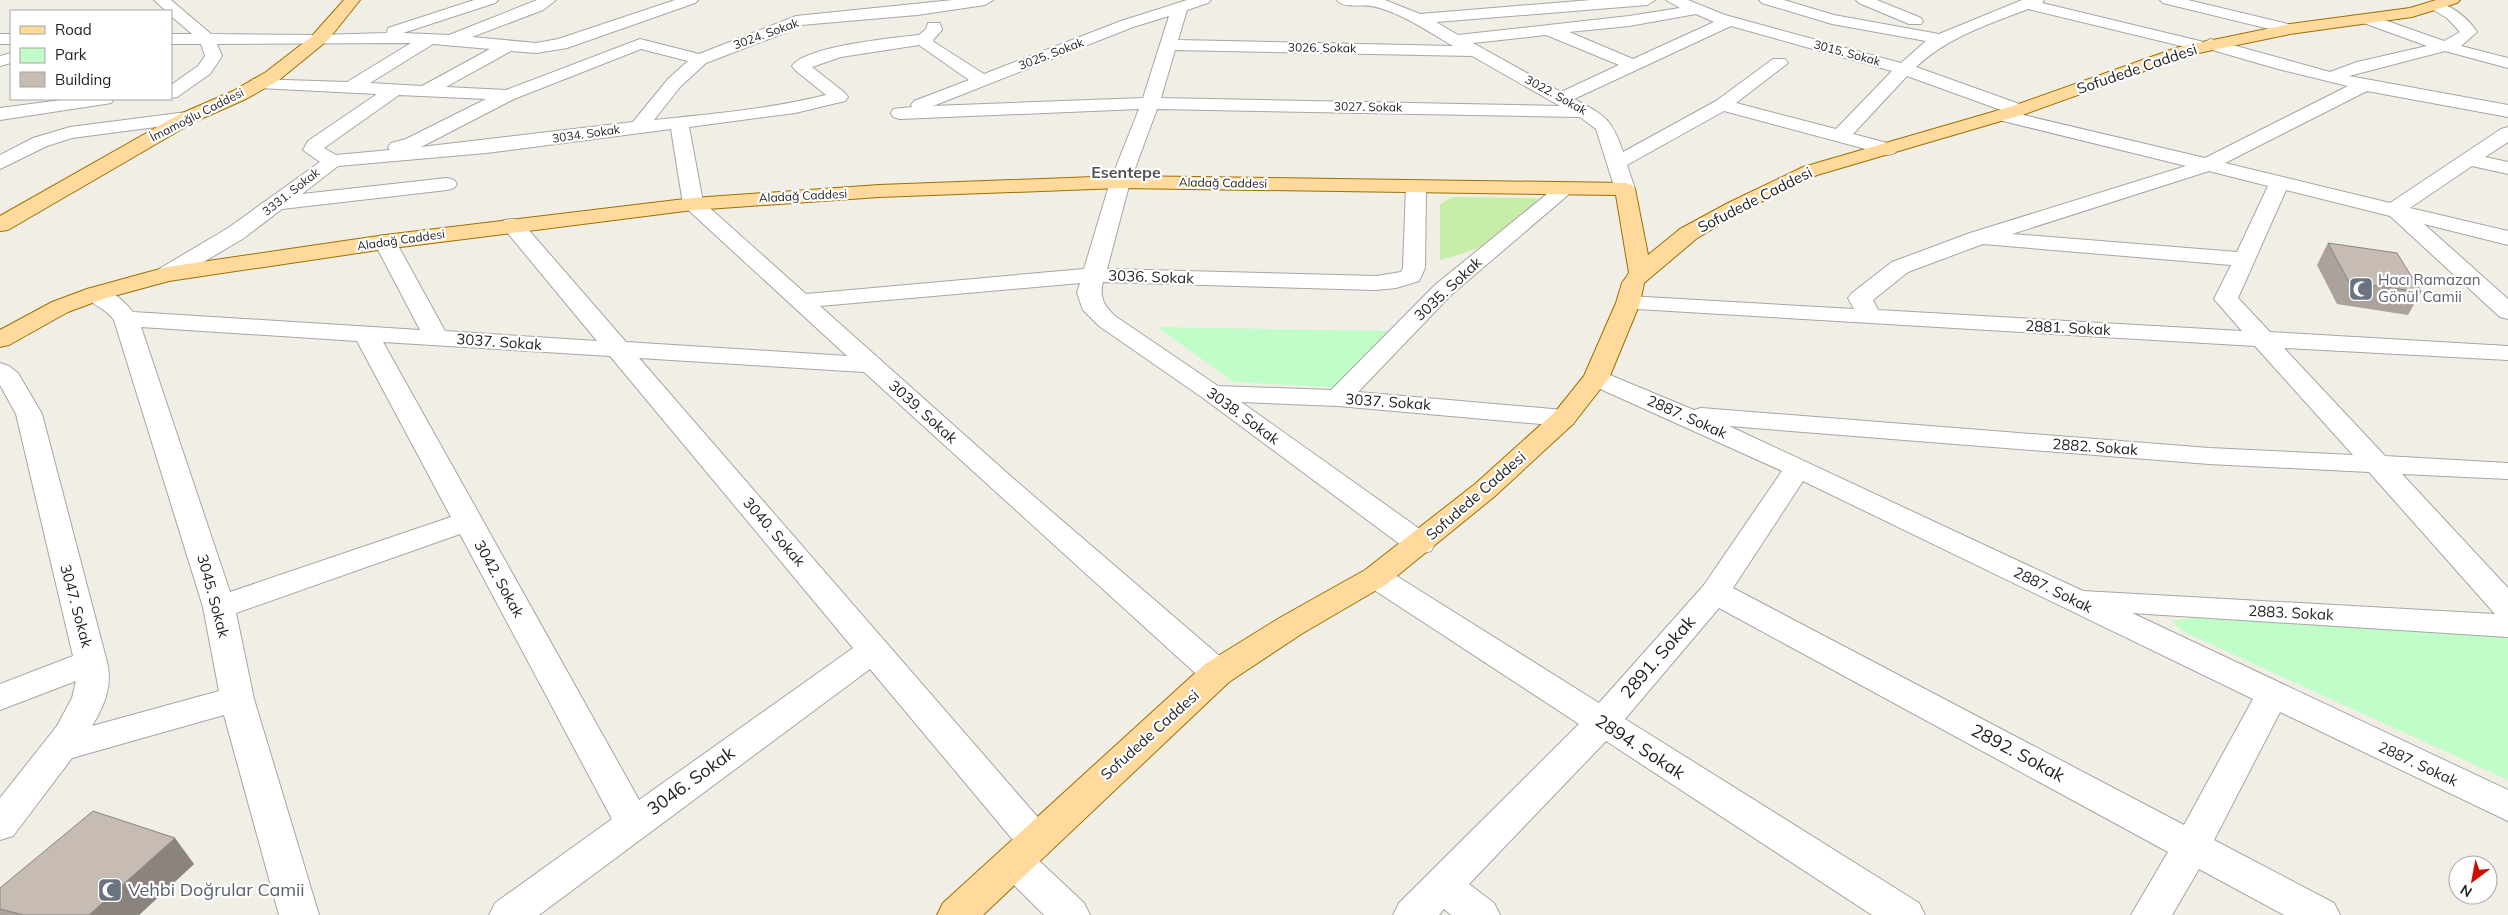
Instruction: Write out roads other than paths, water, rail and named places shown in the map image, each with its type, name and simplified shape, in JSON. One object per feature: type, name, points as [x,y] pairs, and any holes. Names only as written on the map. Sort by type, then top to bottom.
[{"type":"main road","name":"İmamoğlu Caddesi","points":[[0,225],[187,118],[220,105],[290,64],[319,40],[352,0]]},
{"type":"main road","name":"Sofudede Caddesi","points":[[958,915],[1024,851],[1217,673],[1292,625],[1376,576],[1420,544],[1486,490],[1564,418],[1596,378],[1640,272],[1688,234],[1787,180],[1832,164],[2011,112],[2206,45],[2367,19],[2443,3]]},
{"type":"main road","points":[[0,243],[212,117],[220,105]]},
{"type":"main road","name":"Aladağ Caddesi","points":[[0,340],[60,307],[95,294],[167,274],[512,225],[693,204],[879,191],[1120,182],[1625,189]]},
{"type":"main road","name":"3022. Sokak","points":[[1625,189],[1640,272]]},
{"type":"street","points":[[162,0],[207,40],[213,51],[211,62],[172,91]]},
{"type":"street","points":[[373,37],[490,0]]},
{"type":"street","points":[[449,40],[537,7],[548,0]]},
{"type":"street","points":[[549,47],[690,0]]},
{"type":"street","name":"3024. Sokak","points":[[638,127],[674,83],[700,59],[796,22],[818,17],[914,5],[982,0]]},
{"type":"street","name":"3025. Sokak","points":[[900,113],[1127,24],[1203,0]]},
{"type":"street","name":"3022. Sokak","points":[[1345,0],[1371,0],[1418,19],[1586,112],[1605,128],[1625,189]]},
{"type":"street","points":[[1418,19],[1647,0]]},
{"type":"street","name":"3015. Sokak","points":[[1674,0],[1694,10],[1729,21],[1904,70],[2011,112],[2205,166],[2395,209],[2508,238]]},
{"type":"street","points":[[1767,0],[1832,19],[1946,36]]},
{"type":"street","points":[[1864,0],[1946,36]]},
{"type":"street","points":[[2168,0],[2290,30]]},
{"type":"street","points":[[1988,3],[2026,5],[2206,45],[2331,78],[2508,111]]},
{"type":"street","points":[[2331,78],[2348,69],[2443,46],[2466,36],[2469,32],[2443,3]]},
{"type":"street","points":[[818,17],[860,49],[924,39],[934,30],[933,25],[914,5]]},
{"type":"street","points":[[1840,136],[1928,47],[1946,36],[2026,5]]},
{"type":"street","name":"3038. Sokak","points":[[1180,7],[1150,103],[1120,182],[1090,293],[1095,310],[1420,544]]},
{"type":"street","points":[[1456,40],[1629,21],[1694,10]]},
{"type":"street","points":[[2367,19],[2443,46],[2508,63]]},
{"type":"street","points":[[1562,98],[1729,21]]},
{"type":"street","points":[[1550,30],[1633,65]]},
{"type":"street","points":[[172,40],[319,40],[373,37],[449,40],[536,48],[549,47],[611,54]]},
{"type":"street","points":[[351,87],[430,39]]},
{"type":"street","points":[[924,39],[932,50],[983,81]]},
{"type":"street","points":[[333,161],[412,144],[508,95],[640,44],[700,59]]},
{"type":"street","points":[[426,90],[509,45]]},
{"type":"street","name":"3026. Sokak","points":[[1168,45],[1475,51]]},
{"type":"street","name":"3034. Sokak","points":[[333,161],[486,147],[771,112],[838,97],[801,66],[812,61],[860,49]]},
{"type":"street","points":[[1617,163],[1722,105],[1779,63]]},
{"type":"street","points":[[259,83],[508,95]]},
{"type":"street","points":[[1870,317],[1860,298],[1900,267],[1978,238],[2205,166],[2364,85]]},
{"type":"street","name":"3331. Sokak","points":[[167,274],[236,233],[333,161],[313,150],[315,145],[396,89]]},
{"type":"street","points":[[2475,105],[2508,95]]},
{"type":"street","points":[[0,114],[97,100]]},
{"type":"street","points":[[127,124],[160,100]]},
{"type":"street","name":"3027. Sokak","points":[[900,113],[1150,103],[1586,112]]},
{"type":"street","points":[[1722,105],[1888,149]]},
{"type":"street","points":[[0,163],[40,142],[54,137],[127,124],[187,118]]},
{"type":"street","points":[[678,123],[693,204]]},
{"type":"street","points":[[2508,134],[2395,209],[2508,312]]},
{"type":"street","points":[[2469,160],[2508,168]]},
{"type":"street","points":[[2279,183],[2226,299],[2508,608]]},
{"type":"street","points":[[276,204],[447,184]]},
{"type":"street","name":"3036. Sokak","points":[[801,301],[1094,276],[1376,283],[1396,281],[1411,276],[1414,268],[1416,187]]},
{"type":"street","name":"3035. Sokak","points":[[1338,398],[1443,290],[1565,189]]},
{"type":"street","name":"3039. Sokak","points":[[693,204],[871,366],[1217,673]]},
{"type":"street","name":"3040. Sokak","points":[[512,225],[874,649],[1070,915]]},
{"type":"street","points":[[1978,238],[2244,259]]},
{"type":"street","points":[[385,242],[436,338]]},
{"type":"street","name":"3045. Sokak","points":[[95,294],[116,306],[126,319],[219,607],[237,700],[299,915]]},
{"type":"street","name":"2881. Sokak","points":[[1628,303],[2508,353]]},
{"type":"street","name":"3037. Sokak","points":[[126,319],[871,366]]},
{"type":"street","name":"3042. Sokak","points":[[366,334],[633,824]]},
{"type":"street","name":"3047. Sokak","points":[[0,371],[9,378],[29,414],[91,662],[93,680],[87,702],[58,749],[0,825]]},
{"type":"street","name":"2887. Sokak","points":[[1596,378],[1798,468],[2074,599],[2272,696],[2508,806]]},
{"type":"street","name":"3037. Sokak","points":[[1212,393],[1338,398],[1564,418]]},
{"type":"street","name":"2882. Sokak","points":[[1682,415],[2209,456],[2508,470]]},
{"type":"street","name":"2891. Sokak","points":[[1413,915],[1602,723],[1715,592],[1798,468]]},
{"type":"street","points":[[219,607],[468,521]]},
{"type":"street","name":"2894. Sokak","points":[[1376,576],[1602,723],[1905,915]]},
{"type":"street","name":"2892. Sokak","points":[[1715,592],[2320,915]]},
{"type":"street","name":"2883. Sokak","points":[[2074,599],[2508,626]]},
{"type":"street","name":"3046. Sokak","points":[[510,915],[874,649]]},
{"type":"street","points":[[0,696],[91,662]]},
{"type":"street","points":[[2151,915],[2192,846],[2272,696]]},
{"type":"street","points":[[58,749],[237,700]]},
{"type":"street","points":[[1443,886],[1480,915]]},
{"type":"place","name":"Hacı Ramazan Gönül Camii","points":[[2361,289]]},
{"type":"place","name":"Vehbi Doğrular Camii","points":[[110,890]]},
{"type":"district","name":"Esentepe","points":[[1126,172]]}]
